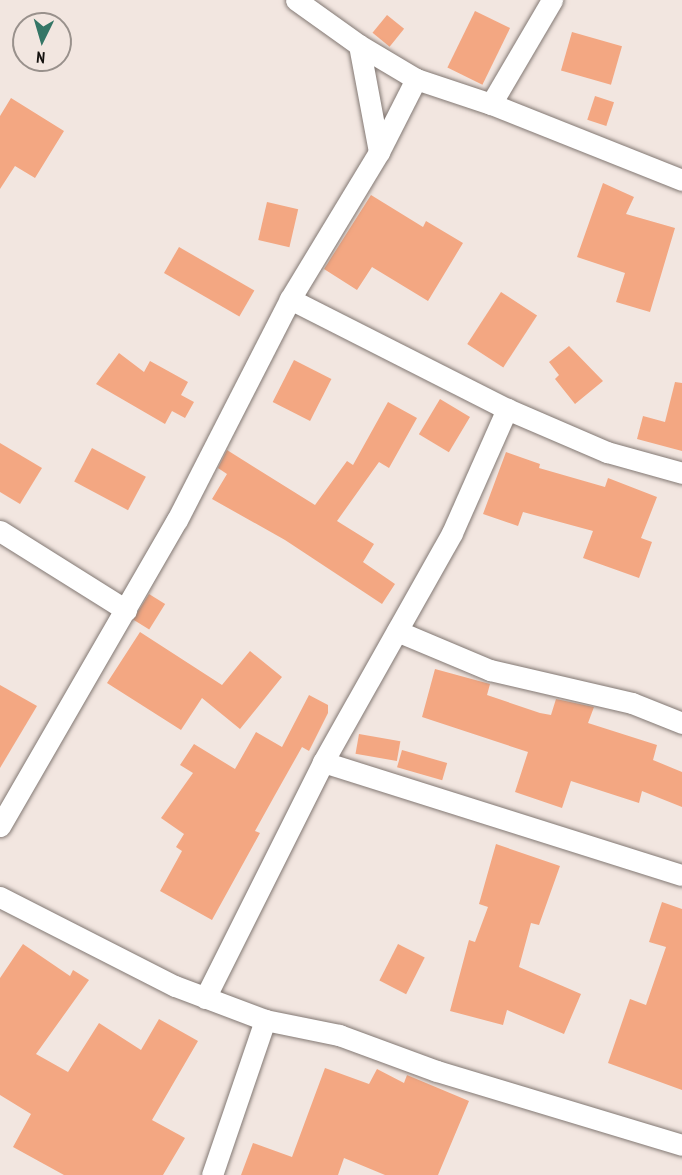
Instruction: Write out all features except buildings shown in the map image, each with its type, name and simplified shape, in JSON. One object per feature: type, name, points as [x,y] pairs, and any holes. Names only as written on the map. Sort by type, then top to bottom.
[{"type":"street","points":[[296,0],[359,45],[416,80],[491,104],[682,180]]},
{"type":"street","points":[[491,104],[552,0]]},
{"type":"street","points":[[359,45],[379,152]]},
{"type":"street","points":[[0,826],[177,520],[290,299],[379,152],[416,80]]},
{"type":"street","points":[[290,299],[507,409],[607,452],[682,473]]},
{"type":"street","points":[[205,998],[323,762],[453,533],[507,409]]},
{"type":"street","points":[[0,531],[126,610]]},
{"type":"street","points":[[397,631],[489,670],[632,703],[682,723]]},
{"type":"street","points":[[323,762],[682,875]]},
{"type":"street","points":[[0,897],[205,998],[265,1020],[339,1035],[437,1071],[682,1145]]},
{"type":"street","points":[[212,1175],[265,1020]]}]
